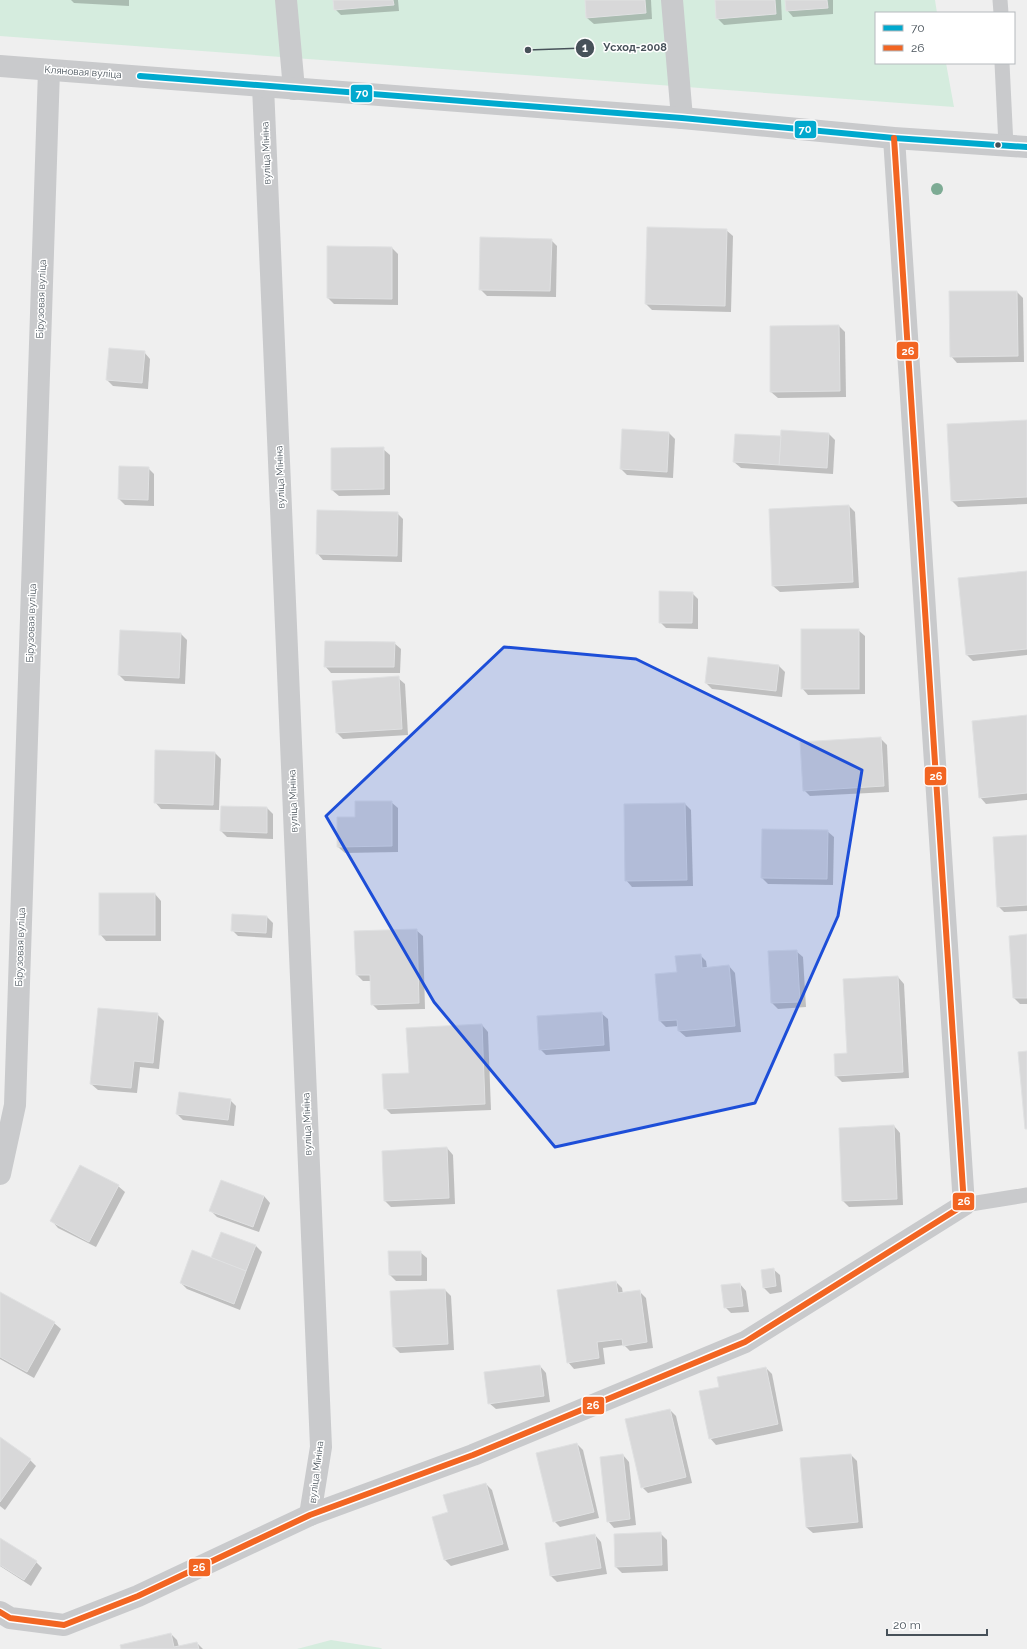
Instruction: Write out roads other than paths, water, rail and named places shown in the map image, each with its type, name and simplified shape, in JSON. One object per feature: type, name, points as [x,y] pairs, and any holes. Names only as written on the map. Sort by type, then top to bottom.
[{"type":"street","points":[[286,0],[294,89]]},
{"type":"street","points":[[672,0],[682,118]]},
{"type":"street","name":"Кляновая вуліца","points":[[0,66],[682,118],[894,138],[1027,147]]},
{"type":"street","name":"Бірузовая вуліца","points":[[0,1174],[15,1106],[48,70]]},
{"type":"street","name":"вуліца Мініна","points":[[263,86],[321,1447],[310,1515]]},
{"type":"street","points":[[0,1612],[10,1618],[64,1626],[138,1596],[310,1515],[473,1455],[745,1342],[964,1205],[894,138]]},
{"type":"lane","points":[[1000,0],[1001,12]]},
{"type":"lane","points":[[1002,64],[1006,146]]},
{"type":"lane","points":[[964,1205],[1027,1195]]},
{"type":"place","name":"Усход-2008","points":[[528,50]]}]
